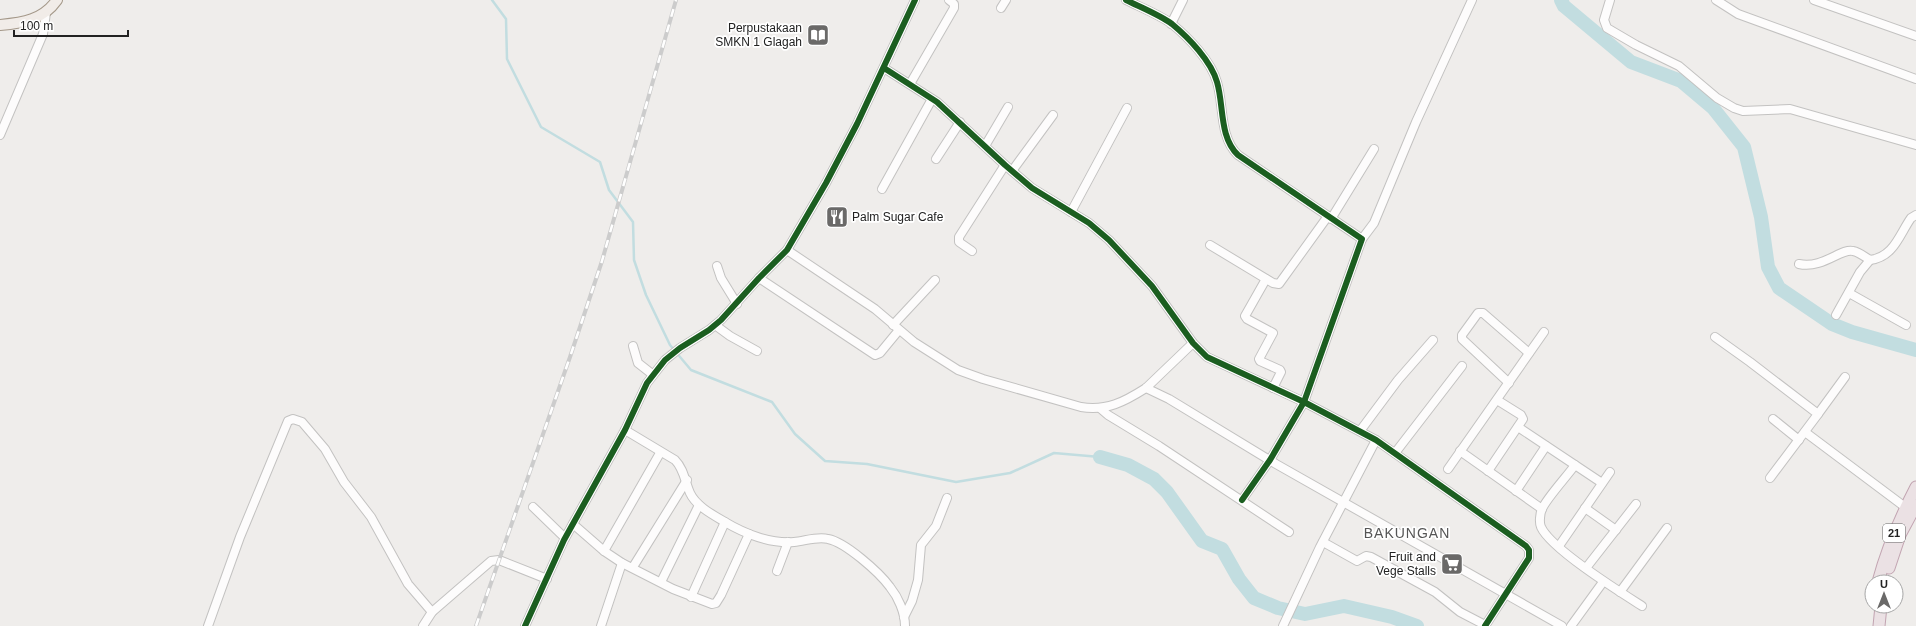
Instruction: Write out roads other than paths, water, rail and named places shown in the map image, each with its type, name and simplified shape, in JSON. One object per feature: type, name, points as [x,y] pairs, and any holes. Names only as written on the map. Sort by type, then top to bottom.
[{"type":"highway","name":"21","points":[[1880,574],[1889,544],[1904,507],[1916,487]]},
{"type":"highway","name":"21","points":[[1888,574],[1899,539],[1916,505]]},
{"type":"highway","points":[[1872,626],[1873,614]]},
{"type":"highway","points":[[1879,626],[1880,614]]},
{"type":"main road","points":[[0,25],[30,21],[46,13],[57,0]]},
{"type":"street","points":[[525,626],[565,538],[625,430],[652,374],[665,360],[680,348],[715,325],[787,250],[826,183],[884,68],[915,0]]},
{"type":"street","points":[[910,84],[954,8],[953,3],[949,0]]},
{"type":"street","points":[[1001,8],[1006,0]]},
{"type":"street","points":[[1126,0],[1171,24],[1194,47],[1210,67],[1217,82],[1226,132],[1232,148],[1362,239]]},
{"type":"street","points":[[1171,24],[1183,0]]},
{"type":"street","points":[[1242,500],[1270,460],[1304,402],[1362,239],[1374,223],[1416,122],[1472,0]]},
{"type":"street","points":[[1610,0],[1604,20],[1607,28],[1636,45],[1679,66],[1725,104],[1743,111],[1790,109],[1916,145]]},
{"type":"street","points":[[1716,0],[1738,14],[1916,79]]},
{"type":"street","points":[[1814,0],[1916,36]]},
{"type":"street","points":[[0,135],[43,34],[46,13]]},
{"type":"street","points":[[884,68],[932,99],[960,122],[1005,165],[1032,188],[1099,231],[1128,258],[1152,286],[1193,343],[1207,357],[1304,402],[1376,440],[1395,452],[1530,550],[1529,558],[1485,626],[1460,612],[1435,592],[1371,557],[1366,556],[1357,561],[1323,542]]},
{"type":"street","points":[[882,189],[932,99]]},
{"type":"street","points":[[985,146],[1008,107]]},
{"type":"street","points":[[1070,212],[1127,108]]},
{"type":"street","points":[[1012,171],[1053,115]]},
{"type":"street","points":[[936,159],[960,122]]},
{"type":"street","points":[[1210,245],[1275,284],[1280,283],[1330,218],[1374,149]]},
{"type":"street","points":[[972,251],[959,242],[959,237],[1005,165]]},
{"type":"street","points":[[1836,315],[1860,272],[1870,260],[1883,256],[1892,250],[1911,218],[1916,215]]},
{"type":"street","points":[[787,250],[859,298],[929,352],[958,370],[983,379],[1081,407],[1101,409],[1114,405],[1146,388],[1193,343]]},
{"type":"street","points":[[1799,264],[1812,266],[1820,264],[1850,251],[1855,251],[1870,260]]},
{"type":"street","points":[[716,266],[720,278],[736,304]]},
{"type":"street","points":[[759,278],[859,344],[873,355],[880,353],[896,327],[936,280]]},
{"type":"street","points":[[1266,279],[1245,316],[1247,319],[1273,333],[1259,359],[1260,361],[1280,370],[1281,372],[1273,388]]},
{"type":"street","points":[[1848,293],[1906,324]]},
{"type":"street","points":[[1509,383],[1462,339],[1462,335],[1478,313],[1483,313],[1529,353]]},
{"type":"street","points":[[715,325],[730,336],[757,351]]},
{"type":"street","points":[[1448,469],[1544,332]]},
{"type":"street","points":[[1715,338],[1750,362],[1818,414]]},
{"type":"street","points":[[1360,431],[1398,380],[1433,340]]},
{"type":"street","points":[[633,346],[638,363],[652,374]]},
{"type":"street","points":[[1395,452],[1462,366]]},
{"type":"street","points":[[1770,478],[1845,377]]},
{"type":"street","points":[[1146,388],[1170,399],[1270,460],[1562,626]]},
{"type":"street","points":[[1488,471],[1523,421],[1523,417],[1497,400]]},
{"type":"street","points":[[1101,409],[1289,532]]},
{"type":"street","points":[[208,626],[240,537],[288,421],[293,419],[302,422],[325,449],[344,482],[371,517],[408,584],[432,612]]},
{"type":"street","points":[[1773,419],[1799,440]]},
{"type":"street","points":[[1518,427],[1602,483]]},
{"type":"street","points":[[625,430],[678,464],[687,480],[690,493],[700,505],[725,522],[749,534],[788,542],[826,538],[838,543],[856,555],[890,587],[900,605],[905,626]]},
{"type":"street","points":[[1805,432],[1904,507]]},
{"type":"street","points":[[1283,626],[1323,542],[1376,440]]},
{"type":"street","points":[[1516,490],[1546,446]]},
{"type":"street","points":[[1460,451],[1542,509]]},
{"type":"street","points":[[604,551],[660,453]]},
{"type":"street","points":[[1575,465],[1542,509],[1541,526],[1546,535],[1603,582],[1642,606]]},
{"type":"street","points":[[1559,546],[1610,472]]},
{"type":"street","points":[[633,568],[687,480]]},
{"type":"street","points":[[904,617],[912,601],[918,580],[921,545],[936,526],[947,498]]},
{"type":"street","points":[[1586,568],[1636,504]]},
{"type":"street","points":[[661,582],[700,505]]},
{"type":"street","points":[[534,507],[565,538]]},
{"type":"street","points":[[1585,508],[1616,530]]},
{"type":"street","points":[[691,597],[725,522]]},
{"type":"street","points":[[573,524],[604,551],[622,563],[691,597],[710,604],[716,603],[749,534]]},
{"type":"street","points":[[1620,592],[1667,528]]},
{"type":"street","points":[[776,572],[788,542]]},
{"type":"street","points":[[423,626],[432,612],[491,561],[499,560],[546,578]]},
{"type":"street","points":[[601,626],[622,563]]},
{"type":"street","points":[[1571,626],[1603,582]]},
{"type":"waterway","points":[[492,0],[506,19],[507,59],[541,127],[600,162],[609,190],[633,222],[634,260],[646,295],[670,345],[691,370],[772,402],[795,434],[825,461],[867,464],[956,482],[1010,473],[1054,453],[1100,457]]},
{"type":"waterway","points":[[1561,0],[1564,6],[1631,62],[1681,81],[1713,108],[1744,147],[1761,217],[1768,267],[1779,288],[1832,324],[1852,332],[1916,350]]},
{"type":"waterway","points":[[1100,457],[1128,465],[1154,479],[1167,492],[1202,541],[1222,549],[1239,579],[1254,598],[1278,608],[1305,614],[1344,606],[1392,617],[1417,626]]},
{"type":"railway","points":[[476,626],[602,261],[676,0]]},
{"type":"place","name":"Perpustakaan SMKN 1 Glagah","points":[[818,35]]},
{"type":"place","name":"Palm Sugar Cafe","points":[[837,217]]},
{"type":"place","name":"Fruit and Vege Stalls","points":[[1452,564]]},
{"type":"district","name":"BAKUNGAN","points":[[1407,533]]}]
